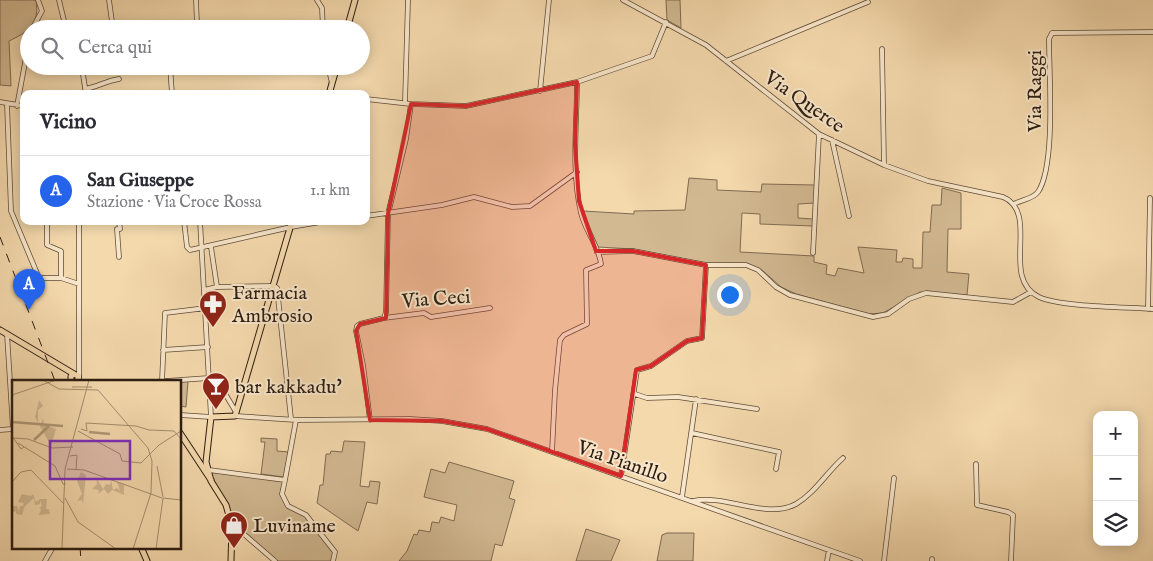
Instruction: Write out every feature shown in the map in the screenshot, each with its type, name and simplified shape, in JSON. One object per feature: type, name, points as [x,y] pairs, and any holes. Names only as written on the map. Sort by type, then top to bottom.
[{"type":"main road","points":[[349,20],[355,0]]},
{"type":"main road","points":[[330,90],[334,75]]},
{"type":"main road","points":[[211,481],[206,462],[211,417],[235,414],[291,225]]},
{"type":"main road","points":[[0,330],[63,369],[78,376]]},
{"type":"main road","points":[[63,369],[70,380]]},
{"type":"main road","points":[[183,443],[226,505],[231,524],[231,561]]},
{"type":"main road","points":[[141,548],[147,561]]},
{"type":"street","points":[[37,20],[42,11],[38,0]]},
{"type":"street","points":[[59,0],[64,20]]},
{"type":"street","points":[[109,0],[112,20]]},
{"type":"street","points":[[196,0],[197,20]]},
{"type":"street","points":[[317,0],[322,8],[323,20]]},
{"type":"street","points":[[405,102],[408,0]]},
{"type":"street","points":[[540,91],[549,0]]},
{"type":"street","name":"Via Querce","points":[[623,0],[706,45],[819,134],[884,164],[928,181],[1003,197],[1014,204]]},
{"type":"street","points":[[726,61],[868,2]]},
{"type":"street","points":[[370,99],[412,104],[466,106],[577,82],[652,56],[666,22]]},
{"type":"street","name":"Via Raggi","points":[[1014,204],[1034,196],[1042,184],[1050,129],[1049,39],[1052,33],[1153,32]]},
{"type":"street","points":[[882,48],[884,164]]},
{"type":"street","points":[[0,102],[17,106],[23,75]]},
{"type":"street","points":[[83,75],[85,88],[94,88],[104,81],[119,79]]},
{"type":"street","points":[[171,75],[172,90]]},
{"type":"street","points":[[330,75],[332,83]]},
{"type":"street","points":[[552,452],[554,390],[560,340],[564,335],[587,324],[586,270],[601,264],[581,214],[575,144],[577,82]]},
{"type":"street","points":[[7,104],[12,218],[38,276],[62,278],[79,284]]},
{"type":"street","points":[[384,318],[386,312],[388,214],[406,139],[412,104]]},
{"type":"street","points":[[813,253],[819,134]]},
{"type":"street","points":[[832,140],[849,216]]},
{"type":"street","points":[[370,216],[388,214],[474,197],[512,207],[530,206],[577,172]]},
{"type":"street","points":[[1014,204],[1019,217],[1021,273],[1023,282],[1031,292],[1043,299],[1056,302],[1151,309],[1150,198]]},
{"type":"street","points":[[46,225],[47,245],[61,251],[62,278]]},
{"type":"street","points":[[78,376],[79,225]]},
{"type":"street","points":[[119,257],[117,229],[120,229],[120,225]]},
{"type":"street","points":[[185,225],[188,250],[210,247],[287,225]]},
{"type":"street","points":[[181,415],[211,417],[200,225]]},
{"type":"street","points":[[210,247],[217,287]]},
{"type":"street","points":[[597,252],[633,251],[706,266],[746,265],[758,270],[776,287],[790,295],[874,317],[888,314],[909,299],[926,293],[1014,302],[1031,292]]},
{"type":"street","points":[[621,476],[635,394],[637,370],[651,366],[686,341],[702,338],[706,266]]},
{"type":"street","points":[[204,290],[217,287],[274,286],[278,294],[281,344],[293,419],[282,494],[288,506],[306,515],[335,552],[333,561]]},
{"type":"street","points":[[162,380],[165,313],[206,308]]},
{"type":"street","name":"Via Ceci","points":[[370,420],[363,365],[356,331],[357,326],[384,318],[424,312],[431,317],[490,308]]},
{"type":"street","points":[[6,334],[12,415]]},
{"type":"street","points":[[163,350],[208,347]]},
{"type":"street","points":[[181,381],[209,380],[218,382],[235,414]]},
{"type":"street","points":[[635,394],[647,398],[696,399],[757,409]]},
{"type":"street","points":[[682,497],[696,399]]},
{"type":"street","name":"Via Pianillo","points":[[235,414],[293,419],[410,419],[463,425],[500,433],[860,561]]},
{"type":"street","points":[[692,433],[779,452],[776,469]]},
{"type":"street","points":[[693,502],[725,500],[758,508],[793,505],[811,491],[844,458]]},
{"type":"street","points":[[976,464],[976,505],[1008,512],[1013,515],[1011,561]]},
{"type":"street","points":[[208,470],[285,480]]},
{"type":"street","points":[[884,561],[894,478]]},
{"type":"street","points":[[231,524],[275,561]]},
{"type":"street","points":[[45,561],[52,548]]},
{"type":"street","points":[[827,561],[829,550]]},
{"type":"highlighted area","points":[[577,82],[575,144],[579,201],[596,251],[633,251],[706,265],[702,338],[687,341],[651,366],[636,370],[621,476],[487,429],[442,421],[370,420],[356,331],[360,324],[386,318],[388,214],[411,104],[466,106]]},
{"type":"shaded area","points":[[0,0],[36,0],[37,8],[34,20],[20,20],[20,35],[9,41],[11,86],[0,85]]},
{"type":"shaded area","points":[[666,0],[680,0],[681,28],[667,20]]},
{"type":"shaded area","points":[[689,178],[717,180],[717,190],[761,192],[762,184],[815,185],[815,203],[798,204],[798,218],[813,219],[813,226],[760,224],[760,214],[742,213],[740,252],[814,256],[814,262],[827,265],[826,274],[835,276],[838,268],[864,273],[858,247],[897,250],[896,262],[902,262],[903,258],[913,259],[913,268],[922,268],[923,232],[930,232],[932,205],[941,205],[942,188],[961,193],[961,229],[948,229],[947,272],[969,274],[967,295],[920,292],[883,313],[868,314],[796,294],[781,287],[762,270],[748,264],[709,264],[633,249],[598,247],[583,211],[634,214],[634,211],[685,210]]},
{"type":"shaded area","points":[[188,381],[186,407],[181,406],[181,382]]},
{"type":"shaded area","points":[[261,438],[277,439],[277,451],[289,452],[284,477],[261,474],[265,442],[261,442]]},
{"type":"shaded area","points":[[344,441],[365,442],[360,486],[369,487],[370,481],[380,482],[377,504],[367,502],[358,531],[317,503],[320,485],[323,485],[326,454],[330,454],[331,451],[342,452]]},
{"type":"shaded area","points":[[449,462],[514,481],[509,498],[515,500],[502,546],[495,544],[491,561],[399,561],[407,551],[414,534],[417,535],[419,530],[430,532],[432,522],[439,523],[441,517],[454,521],[457,505],[424,497],[431,469],[445,473]]},
{"type":"shaded area","points":[[210,472],[283,481],[280,494],[287,508],[306,516],[333,553],[332,561],[278,561],[233,522]]},
{"type":"shaded area","points":[[586,529],[620,540],[611,561],[576,561]]},
{"type":"shaded area","points":[[667,533],[694,533],[693,561],[657,561],[662,535]]},
{"type":"railway","points":[[0,237],[55,380]]},
{"type":"railway","points":[[80,548],[81,561]]},
{"type":"place","name":"San Giuseppe","points":[[29,310]]},
{"type":"place","name":"Farmacia Ambrosio","points":[[213,328]]},
{"type":"place","name":"bar kakkadu'","points":[[216,410]]},
{"type":"place","name":"Luviname","points":[[234,549]]}]
